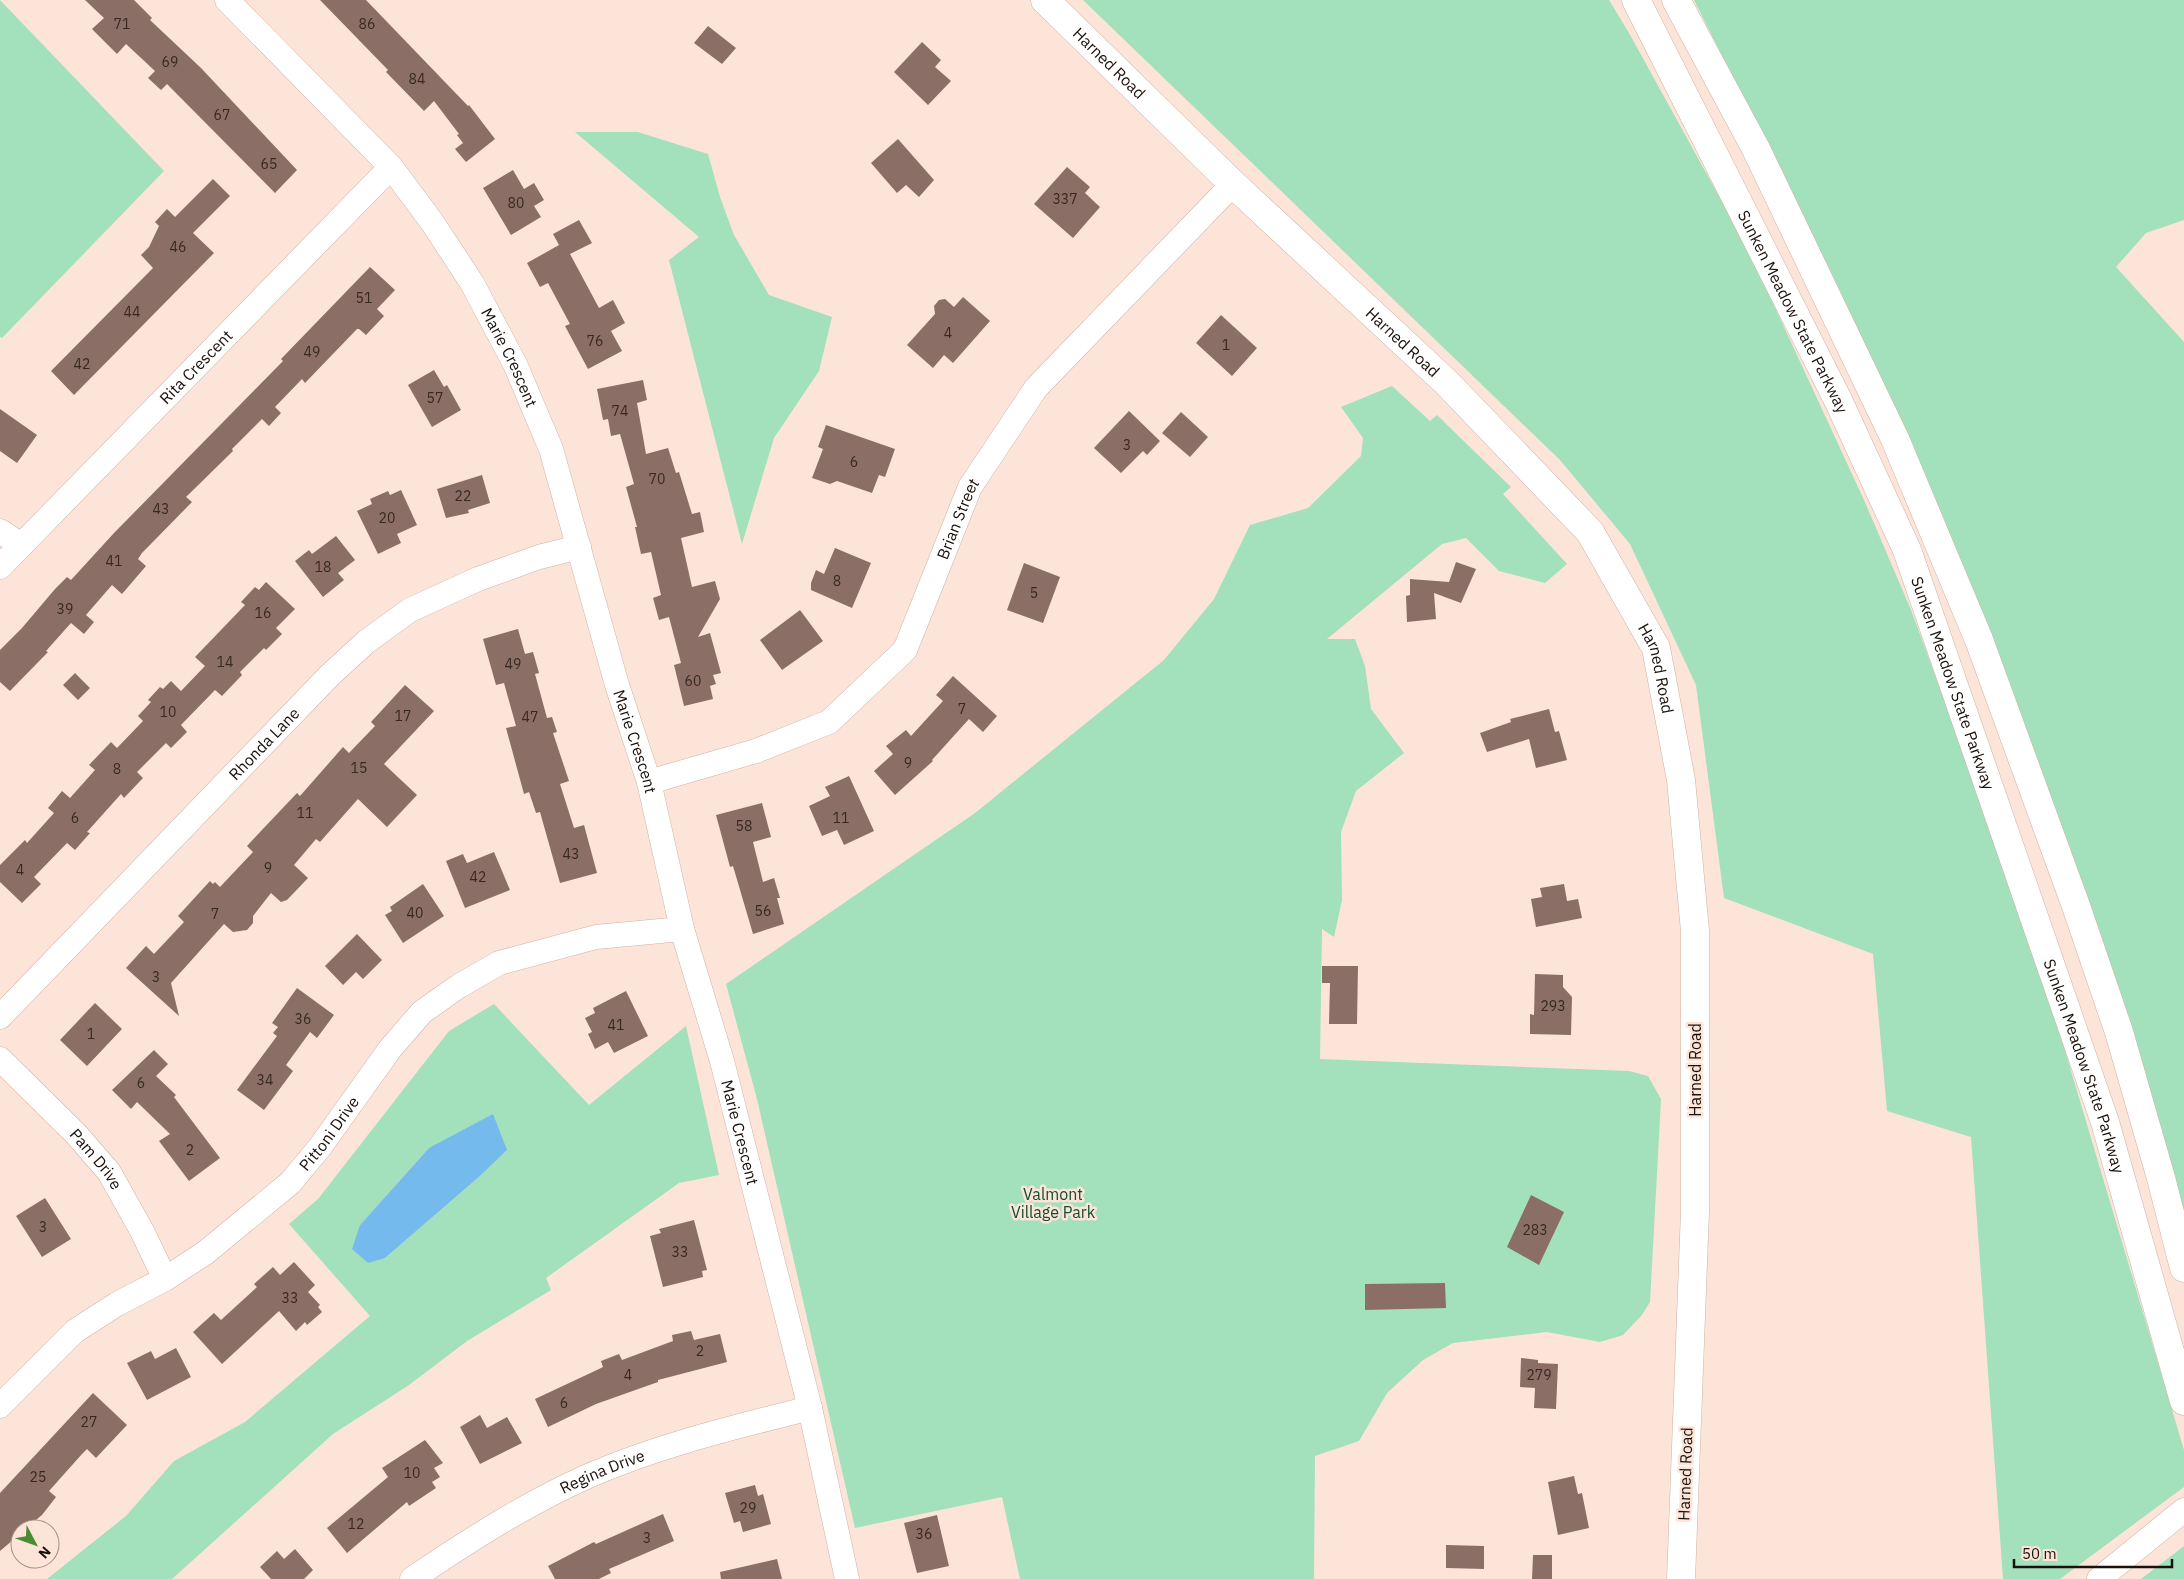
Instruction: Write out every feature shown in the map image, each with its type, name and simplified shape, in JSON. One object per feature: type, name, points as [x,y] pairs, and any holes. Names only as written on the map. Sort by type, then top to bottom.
[{"type":"main road","name":"Harned Road","points":[[1045,0],[1233,184],[1446,382],[1590,532],[1656,648],[1681,780],[1695,931],[1694,1211],[1681,1579]]},
{"type":"main road","name":"Sunken Meadow State Parkway","points":[[1636,0],[1838,400],[1907,550],[2105,1122],[2184,1401]]},
{"type":"main road","name":"Sunken Meadow State Parkway","points":[[1676,0],[1756,149],[1891,430],[1979,640],[2076,906],[2119,1032],[2162,1178],[2184,1268]]},
{"type":"street","name":"Marie Crescent","points":[[227,0],[391,167],[432,222],[472,283],[515,364],[551,449],[617,685],[649,782],[682,929],[722,1061],[810,1408],[847,1579]]},
{"type":"street","name":"Rita Crescent","points":[[0,566],[391,167]]},
{"type":"street","name":"Brian Street","points":[[649,782],[756,751],[830,722],[905,650],[970,487],[1036,388],[1233,184]]},
{"type":"street","points":[[0,531],[21,545]]},
{"type":"street","name":"Rhonda Lane","points":[[0,1017],[330,675],[366,642],[410,610],[478,579],[538,557],[579,547]]},
{"type":"street","name":"Pittoni Drive","points":[[0,1406],[74,1330],[116,1304],[165,1279],[206,1253],[290,1183],[320,1147],[390,1049],[409,1026],[422,1012],[459,986],[499,963],[596,938],[682,929]]},
{"type":"street","name":"Pam Drive","points":[[0,1059],[76,1134],[108,1172],[142,1231],[165,1279]]},
{"type":"street","name":"Regina Drive","points":[[412,1579],[489,1527],[586,1477],[669,1447],[810,1408]]},
{"type":"street","points":[[2099,1579],[2184,1510]]},
{"type":"green space","points":[[0,0],[164,171],[2,338],[0,337]]},
{"type":"green space","points":[[1083,0],[1609,0],[1748,249],[1864,500],[1911,610],[2029,930],[2184,1450],[2184,1487],[2060,1579],[2003,1579],[1971,1137],[1887,1111],[1873,954],[1724,898],[1696,685],[1630,544],[1560,460]]},
{"type":"green space","points":[[1694,0],[2184,0],[2184,220],[2146,233],[2116,267],[2184,342],[2184,1218],[1929,494],[1828,266]]},
{"type":"green space","points":[[575,132],[638,132],[708,154],[720,197],[734,235],[769,295],[832,317],[819,371],[774,438],[742,544],[669,260],[699,237]]},
{"type":"green space","name":"Valmont Village Park","points":[[1392,386],[1430,421],[1437,415],[1511,487],[1503,494],[1567,564],[1545,583],[1499,571],[1466,538],[1442,544],[1327,639],[1355,639],[1365,666],[1371,709],[1404,753],[1356,791],[1341,832],[1342,900],[1334,937],[1322,929],[1320,1059],[1629,1071],[1648,1076],[1661,1099],[1650,1302],[1642,1315],[1623,1335],[1600,1342],[1547,1332],[1453,1343],[1423,1360],[1387,1393],[1359,1441],[1315,1456],[1314,1579],[1020,1579],[1002,1497],[855,1528],[757,1099],[726,984],[975,813],[1164,660],[1214,599],[1250,525],[1308,508],[1361,456],[1363,438],[1341,407]]},
{"type":"green space","points":[[494,1004],[589,1105],[686,1026],[719,1175],[679,1183],[546,1278],[551,1290],[467,1341],[409,1385],[333,1434],[172,1579],[47,1579],[126,1516],[174,1461],[245,1422],[370,1316],[289,1224],[318,1199],[449,1031]],"holes":[[[429,1148],[507,1150],[480,1176],[385,1258],[360,1225]]]},
{"type":"green space","points":[[2184,1546],[2184,1579],[2141,1579]]},
{"type":"water","points":[[493,1114],[507,1150],[480,1176],[385,1258],[368,1263],[352,1249],[360,1225],[429,1148]]},
{"type":"building","points":[[85,0],[134,0],[152,18],[150,20],[201,68],[297,170],[275,193],[167,84],[161,90],[148,78],[155,71],[126,44],[117,54],[92,29],[104,18]]},
{"type":"building","points":[[320,0],[366,0],[469,105],[495,139],[466,162],[455,149],[463,143],[457,135],[459,134],[434,101],[424,111],[386,72],[388,70]]},
{"type":"building","points":[[708,26],[736,48],[722,64],[694,43]]},
{"type":"building","points":[[922,42],[941,60],[935,67],[951,81],[928,105],[894,72]]},
{"type":"building","points":[[898,139],[934,180],[919,197],[906,185],[897,193],[871,163]]},
{"type":"building","points":[[1067,167],[1090,187],[1085,193],[1100,207],[1073,238],[1034,204]]},
{"type":"building","points":[[513,170],[524,189],[534,183],[544,200],[534,206],[541,217],[511,235],[483,188]]},
{"type":"building","points":[[213,179],[230,196],[193,233],[214,253],[74,395],[51,371],[153,268],[141,255],[149,247],[159,226],[155,222],[167,209],[175,217]]},
{"type":"building","points":[[579,220],[592,243],[570,254],[599,308],[613,300],[625,323],[611,331],[622,351],[588,369],[565,326],[570,324],[548,283],[540,287],[527,263],[559,245],[553,234]]},
{"type":"building","points":[[370,267],[395,290],[377,309],[384,316],[366,335],[357,329],[305,383],[302,379],[275,407],[281,413],[269,426],[262,419],[232,449],[233,451],[186,497],[192,502],[142,553],[138,559],[146,566],[122,594],[112,585],[86,615],[94,622],[84,634],[71,623],[46,651],[48,652],[10,691],[0,682],[0,650],[22,628],[55,589],[67,577],[71,580],[114,533],[283,361],[281,359]]},
{"type":"building","points":[[963,297],[990,321],[953,363],[944,355],[933,368],[907,345],[935,314],[934,306],[939,300],[945,299],[954,307]]},
{"type":"building","points":[[1221,315],[1257,348],[1232,376],[1196,343]]},
{"type":"building","points":[[434,370],[444,387],[447,385],[461,410],[432,427],[408,385]]},
{"type":"building","points":[[643,380],[647,400],[637,403],[646,454],[668,448],[676,473],[679,472],[692,514],[700,512],[704,532],[681,538],[692,587],[715,581],[720,599],[698,637],[710,633],[721,673],[713,675],[716,684],[710,686],[713,699],[684,706],[674,665],[681,663],[669,617],[659,620],[653,598],[661,595],[651,552],[641,554],[635,527],[637,527],[626,487],[634,484],[620,434],[611,436],[608,419],[603,420],[597,389]]},
{"type":"building","points":[[0,409],[37,435],[17,463],[0,451]]},
{"type":"building","points":[[1129,411],[1160,441],[1147,455],[1143,451],[1121,473],[1094,448]]},
{"type":"building","points":[[1181,412],[1208,437],[1190,457],[1162,433]]},
{"type":"building","points":[[826,425],[895,449],[885,477],[879,475],[872,493],[837,481],[830,484],[812,478],[823,449],[818,447]]},
{"type":"building","points":[[482,475],[490,503],[468,510],[469,513],[446,518],[437,489]]},
{"type":"building","points":[[401,490],[417,525],[397,534],[401,543],[378,554],[357,511],[372,504],[370,499],[388,491],[390,495]]},
{"type":"building","points":[[336,536],[355,560],[338,573],[344,580],[323,597],[295,561],[309,550],[312,554]]},
{"type":"building","points":[[835,548],[871,563],[852,608],[811,590],[811,583],[816,570],[824,574]]},
{"type":"building","points":[[1456,562],[1476,569],[1461,603],[1434,593],[1436,619],[1407,622],[1406,596],[1410,595],[1410,579],[1449,582]]},
{"type":"building","points":[[1024,563],[1060,577],[1043,623],[1007,610]]},
{"type":"building","points":[[266,582],[295,609],[276,628],[282,634],[266,650],[264,648],[240,672],[242,675],[222,696],[215,690],[181,725],[187,732],[171,748],[166,743],[137,772],[143,778],[124,798],[121,794],[87,832],[90,833],[75,850],[67,843],[34,877],[41,884],[22,903],[0,882],[0,865],[25,840],[27,843],[54,813],[48,808],[62,791],[70,798],[95,770],[89,765],[111,742],[117,748],[143,721],[138,716],[151,702],[148,700],[160,687],[163,689],[171,681],[181,691],[205,666],[195,657],[245,605],[241,602],[255,587],[259,590]]},
{"type":"building","points":[[800,610],[823,641],[782,670],[760,640]]},
{"type":"building","points":[[518,629],[525,654],[533,652],[539,673],[535,674],[547,718],[552,717],[557,732],[553,733],[569,781],[560,784],[574,828],[584,825],[597,873],[560,883],[540,812],[536,813],[529,792],[524,794],[506,728],[516,726],[504,683],[496,685],[483,639]]},
{"type":"building","points":[[75,673],[90,688],[78,700],[63,685]]},
{"type":"building","points":[[953,676],[997,716],[983,732],[969,719],[933,761],[895,795],[874,771],[893,754],[886,746],[906,730],[911,736],[943,701],[936,695]]},
{"type":"building","points":[[405,685],[434,711],[384,764],[417,795],[387,827],[358,799],[320,842],[316,839],[294,865],[308,878],[287,900],[281,902],[271,893],[253,916],[253,923],[247,930],[233,932],[224,924],[171,983],[179,1016],[126,968],[146,946],[154,954],[184,922],[178,916],[210,881],[213,884],[215,882],[220,887],[253,852],[247,846],[297,793],[300,796],[343,747],[349,753],[375,726],[371,722]]},
{"type":"building","points":[[1549,709],[1555,732],[1559,731],[1567,760],[1536,768],[1529,739],[1487,752],[1480,733],[1511,722],[1510,719]]},
{"type":"building","points":[[849,776],[874,831],[844,845],[837,830],[822,836],[809,806],[830,796],[825,787]]},
{"type":"building","points":[[762,803],[771,837],[753,842],[763,882],[774,878],[780,898],[777,898],[784,924],[753,934],[733,866],[730,867],[716,815]]},
{"type":"building","points":[[494,852],[510,890],[465,908],[446,861],[463,854],[467,863]]},
{"type":"building","points":[[423,884],[444,916],[403,943],[385,915],[392,911],[390,907]]},
{"type":"building","points":[[1564,884],[1567,901],[1578,899],[1582,918],[1536,927],[1531,899],[1542,897],[1540,888]]},
{"type":"building","points":[[357,934],[382,960],[363,979],[356,972],[343,985],[325,966]]},
{"type":"building","points":[[1322,966],[1358,966],[1357,1024],[1329,1024],[1330,983],[1322,983]]},
{"type":"building","points":[[1535,974],[1563,975],[1563,987],[1572,997],[1571,1035],[1530,1034],[1530,1014],[1534,1015]]},
{"type":"building","points":[[297,988],[334,1015],[317,1038],[310,1032],[286,1065],[293,1071],[264,1110],[237,1090],[277,1036],[273,1033],[278,1027],[272,1023]]},
{"type":"building","points":[[626,991],[648,1036],[614,1053],[608,1042],[595,1049],[588,1034],[592,1032],[585,1018],[595,1013],[593,1008]]},
{"type":"building","points":[[95,1003],[122,1029],[87,1066],[60,1040]]},
{"type":"building","points":[[154,1050],[168,1064],[156,1076],[176,1095],[174,1097],[220,1158],[189,1181],[159,1141],[170,1134],[137,1102],[131,1109],[112,1090]]},
{"type":"building","points":[[1531,1195],[1564,1212],[1539,1265],[1507,1247]]},
{"type":"building","points":[[45,1198],[71,1239],[42,1257],[16,1216]]},
{"type":"building","points":[[694,1220],[707,1270],[702,1271],[703,1277],[663,1287],[650,1236],[661,1233],[659,1229]]},
{"type":"building","points":[[294,1262],[315,1285],[308,1292],[320,1305],[318,1307],[322,1312],[307,1325],[305,1322],[296,1331],[279,1311],[222,1364],[193,1332],[214,1313],[221,1320],[257,1287],[254,1284],[273,1267],[280,1275]]},
{"type":"building","points":[[1445,1283],[1446,1308],[1365,1310],[1365,1284]]},
{"type":"building","points":[[691,1331],[694,1340],[720,1334],[727,1362],[658,1380],[658,1382],[596,1404],[548,1427],[535,1399],[603,1367],[601,1361],[619,1354],[622,1360],[673,1341],[672,1335]]},
{"type":"building","points":[[176,1348],[191,1377],[147,1400],[127,1363],[151,1351],[155,1359]]},
{"type":"building","points":[[1521,1358],[1538,1360],[1538,1363],[1558,1364],[1556,1409],[1534,1408],[1535,1388],[1520,1387]]},
{"type":"building","points":[[93,1393],[127,1425],[96,1458],[87,1449],[49,1491],[56,1497],[37,1519],[10,1519],[10,1542],[0,1551],[0,1493]]},
{"type":"building","points":[[480,1415],[487,1428],[507,1417],[522,1443],[480,1464],[460,1427]]},
{"type":"building","points":[[425,1440],[443,1463],[434,1468],[440,1477],[432,1482],[436,1488],[409,1506],[407,1502],[347,1553],[327,1528],[388,1477],[382,1468]]},
{"type":"building","points":[[1574,1476],[1578,1494],[1582,1493],[1589,1528],[1558,1535],[1548,1482]]},
{"type":"building","points":[[755,1485],[758,1496],[763,1494],[771,1524],[743,1532],[740,1521],[734,1523],[725,1493]]},
{"type":"building","points":[[663,1514],[674,1541],[609,1569],[611,1573],[599,1579],[555,1579],[548,1566],[594,1542],[596,1544]]},
{"type":"building","points":[[937,1515],[949,1566],[917,1573],[904,1523]]},
{"type":"building","points":[[1446,1545],[1484,1546],[1484,1569],[1446,1568]]},
{"type":"building","points":[[295,1549],[313,1570],[304,1579],[271,1579],[260,1567],[277,1551],[284,1559]]},
{"type":"building","points":[[1533,1555],[1552,1555],[1552,1579],[1532,1579]]},
{"type":"building","points":[[777,1559],[782,1579],[721,1579],[720,1572]]}]
